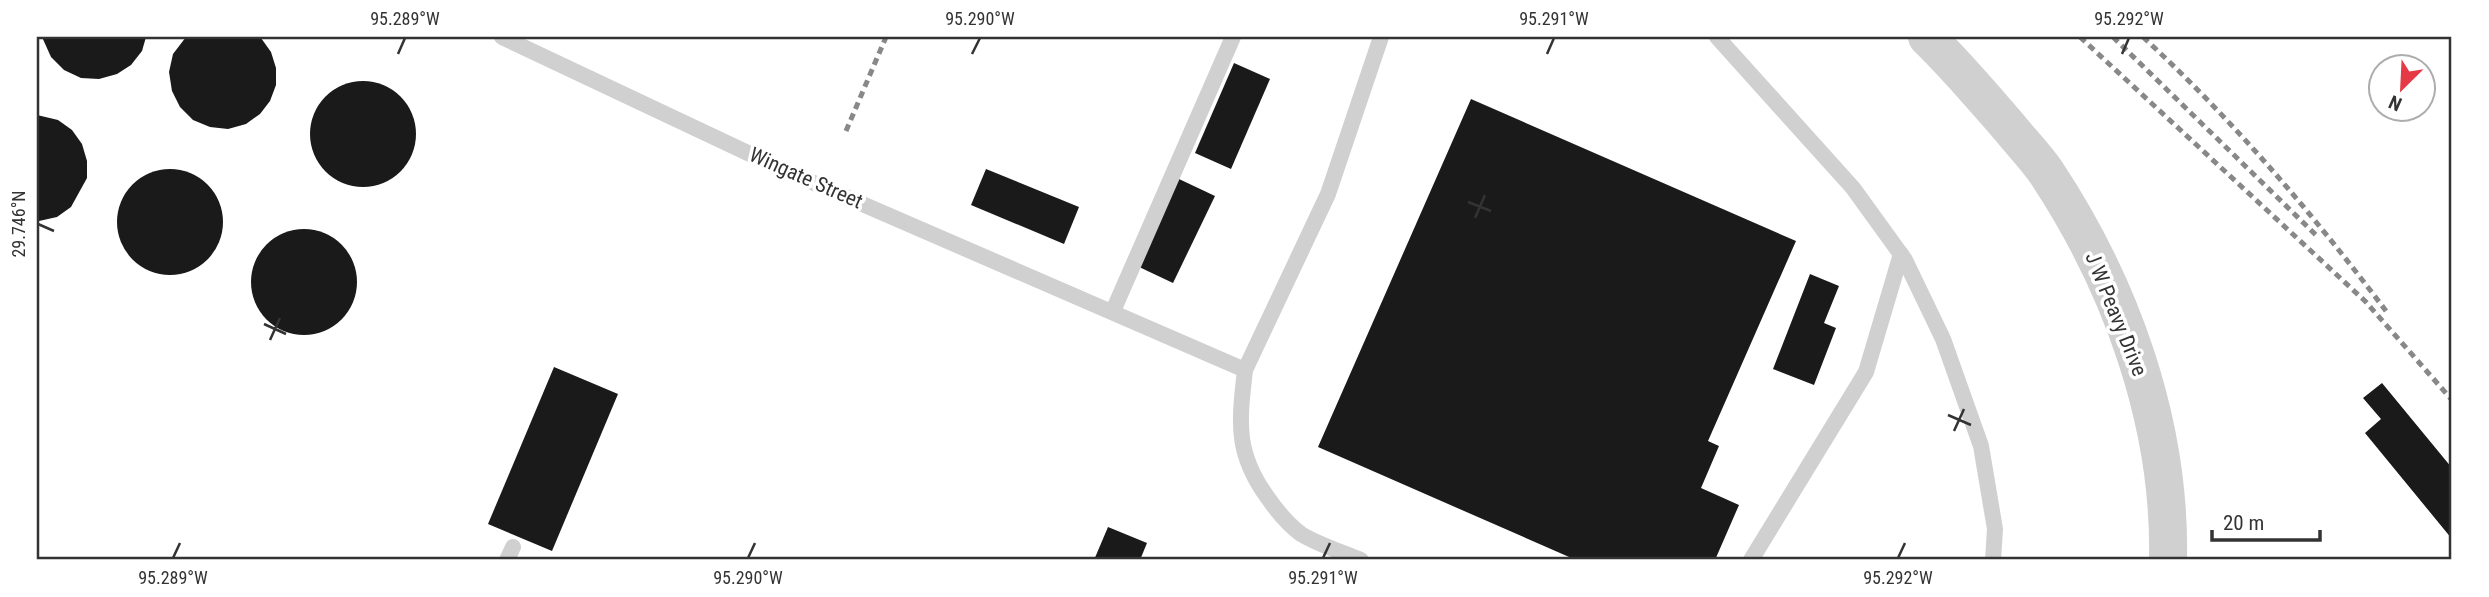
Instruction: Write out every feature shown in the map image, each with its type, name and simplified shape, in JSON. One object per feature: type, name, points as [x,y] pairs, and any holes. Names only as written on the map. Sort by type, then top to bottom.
[{"type":"street","name":"J W Peavy Drive","points":[[1927,37],[1956,65],[2045,170],[2104,271],[2144,380],[2165,470],[2168,560]]},
{"type":"lane","name":"Wingate Street","points":[[502,37],[784,170],[1245,370]]},
{"type":"lane","points":[[1113,311],[1233,37]]},
{"type":"lane","points":[[1361,560],[1301,534],[1275,509],[1255,482],[1242,450],[1239,422],[1245,370],[1328,194],[1381,37]]},
{"type":"lane","points":[[1717,37],[1853,188],[1901,254],[1943,339],[1981,446],[1995,529],[1993,560]]},
{"type":"lane","points":[[1751,560],[1866,372],[1901,254]]},
{"type":"building","points":[[42,37],[146,37],[142,51],[131,65],[117,74],[99,79],[81,78],[64,70],[51,57]]},
{"type":"building","points":[[186,37],[261,38],[271,52],[276,68],[276,85],[270,101],[260,114],[246,124],[228,129],[210,127],[193,120],[180,107],[172,91],[169,72],[173,54]]},
{"type":"building","points":[[1234,63],[1270,79],[1231,169],[1195,153]]},
{"type":"building","points":[[363,81],[383,85],[401,96],[412,114],[416,134],[412,154],[401,172],[383,183],[363,187],[343,183],[325,172],[314,154],[310,134],[314,114],[325,96],[343,85]]},
{"type":"building","points":[[1471,99],[1796,241],[1708,441],[1719,446],[1701,488],[1739,505],[1715,560],[1576,560],[1318,447]]},
{"type":"building","points":[[37,115],[58,120],[72,130],[82,144],[87,161],[87,178],[71,207],[57,217],[39,221],[37,221]]},
{"type":"building","points":[[170,169],[190,173],[208,184],[219,202],[223,222],[219,242],[208,260],[190,271],[170,275],[150,271],[132,260],[121,242],[117,222],[121,202],[132,184],[150,173]]},
{"type":"building","points":[[986,169],[1079,207],[1064,244],[971,205]]},
{"type":"building","points":[[1179,179],[1215,196],[1173,283],[1137,266]]},
{"type":"building","points":[[304,229],[324,233],[342,244],[353,262],[357,282],[353,302],[342,320],[324,331],[304,335],[284,331],[266,320],[255,302],[251,282],[255,262],[266,244],[284,233]]},
{"type":"building","points":[[1810,274],[1839,286],[1824,323],[1836,328],[1814,385],[1773,369]]},
{"type":"building","points":[[554,367],[618,394],[552,551],[488,524]]},
{"type":"building","points":[[2382,383],[2452,468],[2452,539],[2365,433],[2381,419],[2363,398]]},
{"type":"building","points":[[1108,527],[1147,543],[1140,560],[1094,560]]},
{"type":"railway","points":[[846,131],[886,37]]},
{"type":"railway","points":[[2080,37],[2365,301],[2452,400]]},
{"type":"railway","points":[[2113,37],[2318,237]]},
{"type":"railway","points":[[2143,37],[2209,101],[2271,169],[2386,311]]}]
